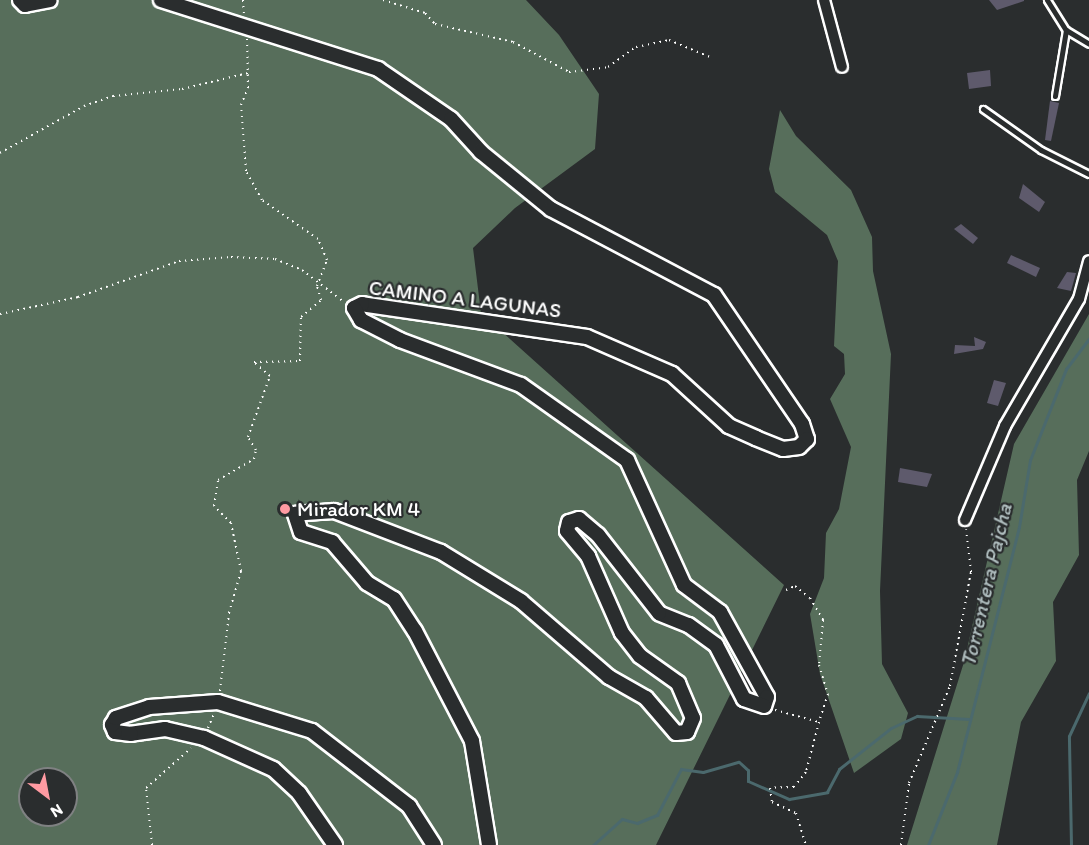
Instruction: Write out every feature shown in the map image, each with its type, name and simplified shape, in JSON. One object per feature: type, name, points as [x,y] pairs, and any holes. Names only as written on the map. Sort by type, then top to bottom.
[{"type":"street","points":[[20,0],[25,5],[50,0]]},
{"type":"street","name":"CAMINO A LAGUNAS","points":[[161,0],[246,31],[378,69],[451,119],[481,152],[551,209],[697,282],[729,311],[807,439],[799,447],[783,448],[729,426],[672,374],[586,337],[362,304],[354,308],[361,320],[400,340],[521,385],[627,460],[684,585],[720,612],[759,679],[766,697],[764,706]]},
{"type":"street","points":[[824,0],[842,67]]},
{"type":"street","points":[[965,520],[1005,426],[1079,299],[1089,261]]},
{"type":"street","points":[[489,845],[472,741],[415,631],[394,599],[367,583],[332,542],[301,532],[295,514],[334,511],[441,552],[520,601],[609,677],[646,698],[676,733],[687,732],[693,718],[678,683],[640,656],[622,633],[588,556],[567,531],[569,522],[579,519],[598,534],[658,613],[688,625],[716,645],[744,699],[764,706]]},
{"type":"street","points":[[335,845],[299,793],[273,769],[204,738],[165,729],[131,734],[115,732],[112,725],[149,707],[218,702],[312,731],[335,745],[409,806],[434,845]]},
{"type":"lane","points":[[1047,0],[1066,30],[1089,44]]},
{"type":"lane","points":[[1055,96],[1066,30]]},
{"type":"lane","points":[[983,109],[1041,150],[1089,174]]},
{"type":"path","points":[[152,845],[146,788],[204,738],[218,702],[229,613],[241,571],[231,523],[214,506],[218,480],[255,459],[256,450],[248,437],[270,376],[254,362],[300,361],[301,316],[321,300],[317,286],[327,260],[318,238],[262,200],[243,163],[241,105],[248,73],[243,0]]},
{"type":"path","points":[[383,0],[425,13],[435,24],[513,42],[569,72],[608,67],[636,47],[669,40],[685,51],[696,48],[710,57]]},
{"type":"path","points":[[0,153],[84,106],[113,96],[182,89],[248,73]]},
{"type":"path","points":[[0,314],[78,297],[179,261],[275,259],[302,270],[317,286],[354,308]]},
{"type":"path","points":[[901,845],[909,783],[952,674],[971,572],[965,520]]},
{"type":"path","points":[[786,590],[795,586],[810,598],[823,620],[819,665],[828,694],[806,772],[794,787],[770,789],[772,802],[796,813],[806,845]]},
{"type":"path","points":[[764,706],[819,722]]},
{"type":"green space","points":[[0,0],[526,0],[559,35],[599,94],[595,149],[515,208],[473,248],[481,313],[784,585],[656,845],[0,845]]},
{"type":"green space","points":[[780,110],[796,136],[851,190],[872,237],[873,271],[891,354],[880,591],[882,664],[908,713],[901,739],[854,773],[820,674],[810,614],[824,578],[826,533],[839,509],[851,447],[830,399],[845,374],[844,354],[834,346],[838,261],[827,235],[775,192],[769,169]]},
{"type":"green space","points":[[1089,314],[1089,451],[1077,480],[1079,555],[1053,602],[1056,661],[1021,722],[997,845],[907,845],[964,662],[1014,444]]},
{"type":"building","points":[[989,0],[1024,0],[1024,1],[997,10]]},
{"type":"building","points":[[990,70],[991,86],[969,89],[967,73]]},
{"type":"building","points":[[1050,101],[1059,103],[1051,141],[1045,140]]},
{"type":"building","points":[[1023,184],[1045,202],[1039,212],[1019,198]]},
{"type":"building","points":[[961,224],[978,238],[973,244],[954,229]]},
{"type":"building","points":[[1011,255],[1040,268],[1036,277],[1007,263]]},
{"type":"building","points":[[1067,272],[1076,273],[1071,291],[1057,288]]},
{"type":"building","points":[[974,337],[986,342],[983,349],[954,354],[955,345],[975,346]]},
{"type":"building","points":[[994,380],[1006,383],[998,406],[987,403]]},
{"type":"building","points":[[900,468],[932,474],[927,487],[898,482]]},
{"type":"waterway","name":"Torrentera Pajcha","points":[[928,845],[957,772],[1019,527],[1030,460],[1066,369],[1089,338]]},
{"type":"waterway","points":[[1071,845],[1069,736],[1089,693]]},
{"type":"waterway","points":[[593,845],[622,819],[637,823],[657,815],[681,769],[703,772],[739,762],[748,770],[748,781],[789,799],[827,792],[839,769],[891,728],[917,716],[969,719]]},
{"type":"place","name":"Mirador KM 4","points":[[285,509]]}]
